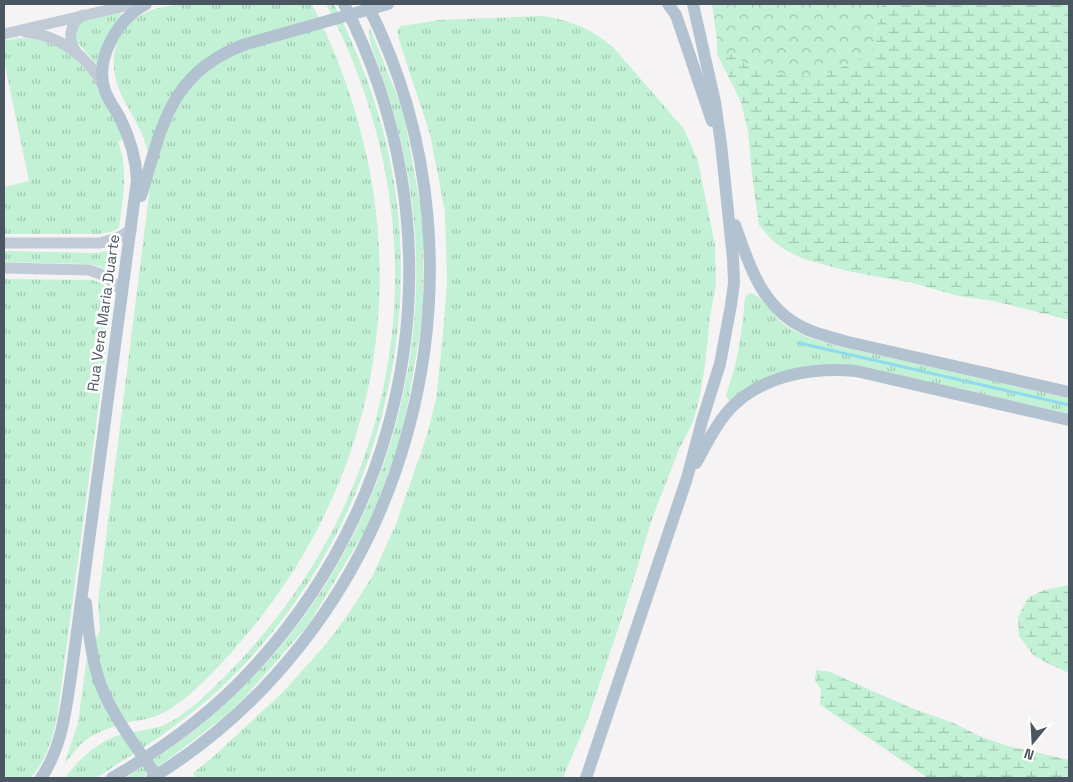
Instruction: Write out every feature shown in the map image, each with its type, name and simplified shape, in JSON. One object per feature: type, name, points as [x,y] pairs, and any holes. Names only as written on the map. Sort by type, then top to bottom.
[{"type":"main road","name":"Rua Vera Maria Duarte","points":[[88,546],[137,180],[134,156],[126,132],[105,90],[103,70],[107,51],[114,33],[126,19],[146,4]]},
{"type":"main road","points":[[112,778],[164,745],[201,717],[241,680],[283,634],[310,597],[346,537],[368,487],[388,429],[403,360],[408,314],[410,268],[408,222],[400,168],[386,107],[368,56],[344,4]]},
{"type":"main road","points":[[152,778],[196,748],[233,717],[278,671],[313,628],[340,588],[364,546],[390,488],[408,434],[419,388],[429,316],[428,220],[418,148],[406,102],[390,56],[367,4]]},
{"type":"main road","points":[[131,230],[161,130],[176,98],[190,79],[210,62],[233,49],[388,4]]},
{"type":"main road","points":[[668,4],[676,15],[721,144]]},
{"type":"main road","points":[[586,778],[687,478],[720,364],[731,305],[734,283],[729,208],[721,144],[715,102],[693,4]]},
{"type":"main road","points":[[729,208],[759,287],[779,311],[804,328],[823,336],[1069,392]]},
{"type":"main road","points":[[687,478],[712,435],[736,403],[770,383],[810,370],[856,370],[1069,420]]},
{"type":"main road","points":[[88,546],[86,599],[90,643],[100,684],[113,709],[158,778]]},
{"type":"main road","points":[[41,778],[54,754],[62,731],[88,546]]},
{"type":"street","points":[[4,34],[113,6],[134,4]]},
{"type":"street","points":[[77,53],[71,44],[71,32],[75,22],[84,14]]},
{"type":"street","name":"Rua Vera Maria Duarte","points":[[19,31],[49,37],[77,53],[93,70],[105,90]]},
{"type":"street","points":[[4,243],[100,243],[116,238],[131,230]]},
{"type":"street","points":[[4,268],[89,270],[106,276],[122,291]]},
{"type":"green space","points":[[178,4],[312,4],[349,93],[372,184],[380,274],[373,363],[351,450],[315,533],[265,611],[190,694],[166,711],[153,717],[117,725],[92,736],[81,744],[64,765],[78,723],[88,650],[100,632],[98,602],[149,195],[150,167],[148,153],[141,132],[118,87],[115,75],[115,52],[123,31],[140,15],[161,7]]},
{"type":"green space","points":[[326,4],[334,4],[367,81],[383,130],[397,208],[401,287],[393,365],[375,441],[346,514],[308,583],[261,646],[205,702],[151,743],[99,776],[87,779],[65,778],[83,757],[106,741],[123,734],[171,722],[212,689],[277,617],[328,539],[365,454],[388,366],[395,276],[388,184],[365,93]]},
{"type":"green space","points":[[712,4],[883,4],[872,54],[839,70],[807,77],[784,75],[760,69],[740,60],[732,54],[717,54]]},
{"type":"green space","points":[[883,4],[1069,4],[1069,320],[994,301],[958,296],[913,283],[847,271],[804,259],[787,251],[773,241],[759,225],[748,131],[741,102],[717,54],[732,54],[749,65],[784,75],[807,77],[839,70],[872,53]]},
{"type":"green space","points":[[118,13],[122,14],[110,31],[98,66],[78,43],[75,32],[82,21]]},
{"type":"green space","points":[[543,16],[580,26],[597,35],[613,47],[684,129],[698,161],[715,245],[716,284],[700,395],[693,422],[679,449],[652,519],[588,718],[563,778],[196,778],[193,773],[283,692],[327,643],[349,613],[372,577],[396,524],[426,438],[436,400],[444,323],[447,280],[445,212],[430,134],[397,30],[401,26],[439,20]]},
{"type":"green space","points":[[370,28],[400,103],[423,220],[423,315],[403,433],[370,522],[309,624],[229,713],[153,771],[141,778],[125,778],[178,743],[227,703],[257,673],[299,623],[335,570],[364,512],[388,452],[404,389],[414,325],[416,261],[411,196],[404,157],[390,100],[371,45]]},
{"type":"green space","points":[[18,38],[40,40],[58,47],[73,57],[96,85],[106,102],[125,138],[118,142],[124,174],[119,228],[100,234],[4,234],[4,187],[29,181],[4,61],[4,41]]},
{"type":"green space","points":[[116,249],[113,273],[89,264],[4,262],[4,251],[97,253]]},
{"type":"green space","points":[[4,279],[92,280],[106,286],[113,298],[57,718],[44,758],[30,778],[4,778]]},
{"type":"green space","points":[[752,293],[786,326],[807,337],[837,346],[1069,398],[1069,414],[861,367],[840,364],[822,364],[805,367],[729,401],[726,395],[739,347],[745,298],[748,294]]},
{"type":"green space","points":[[1069,585],[1069,673],[1034,656],[1019,636],[1018,617],[1028,598],[1044,590]]},
{"type":"green space","points":[[816,670],[830,672],[909,707],[956,724],[979,736],[1008,746],[1069,760],[1069,778],[928,778],[820,705],[821,690],[815,680]]},
{"type":"waterway","points":[[799,343],[1069,405]]}]
